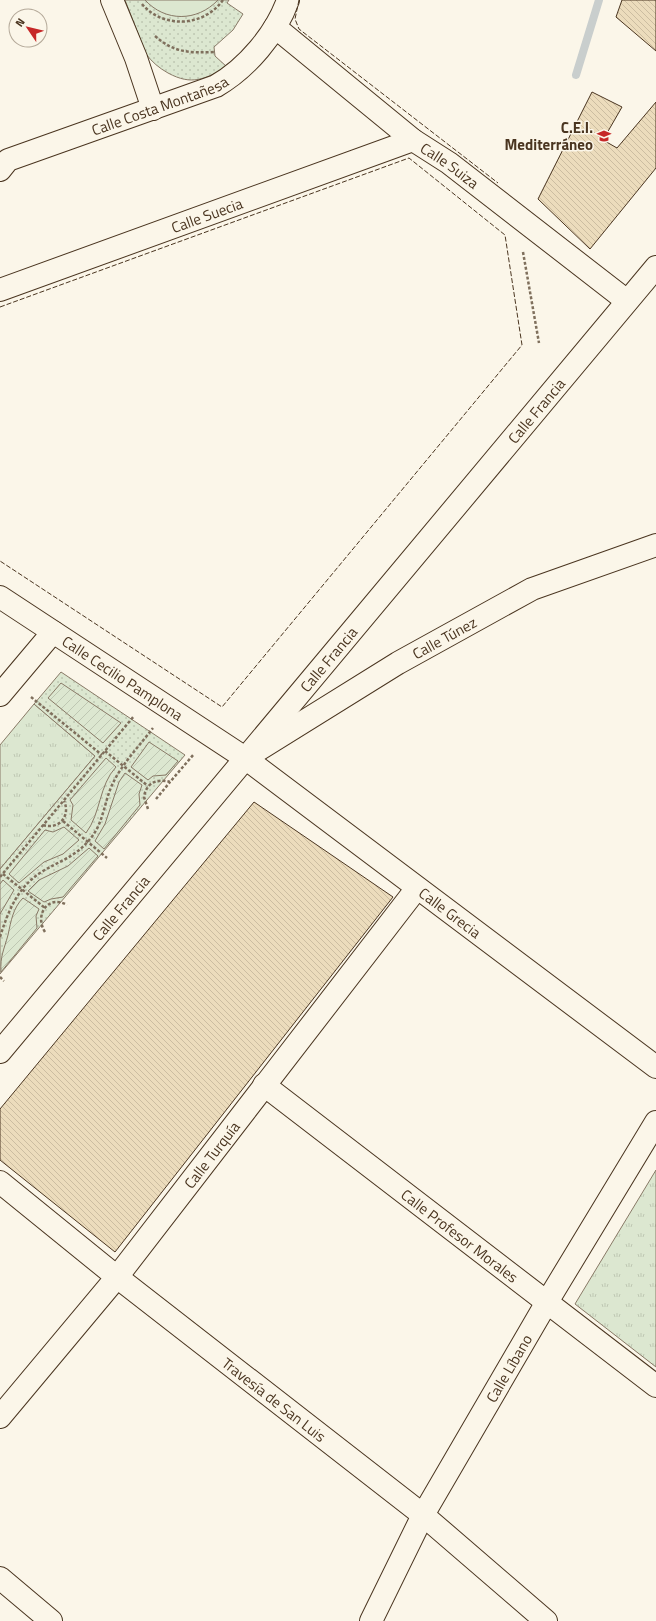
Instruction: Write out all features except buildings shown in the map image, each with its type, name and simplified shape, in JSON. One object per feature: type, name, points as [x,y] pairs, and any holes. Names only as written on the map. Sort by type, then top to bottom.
[{"type":"street","points":[[112,0],[133,51],[153,109]]},
{"type":"street","name":"Calle Costa Montañesa","points":[[3,162],[216,86],[230,78],[255,53],[275,27],[288,0]]},
{"type":"street","name":"Calle Suiza","points":[[275,27],[413,140],[449,163],[627,301]]},
{"type":"street","name":"Calle Suecia","points":[[0,290],[413,140]]},
{"type":"street","name":"Calle Francia","points":[[0,1052],[656,267]]},
{"type":"street","name":"Calle Túnez","points":[[245,758],[398,663],[532,589],[656,545]]},
{"type":"street","name":"Calle Cecilio Pamplona","points":[[0,597],[245,758]]},
{"type":"street","points":[[0,695],[53,632]]},
{"type":"street","name":"Calle Grecia","points":[[245,758],[656,1067]]},
{"type":"street","name":"Calle Turquía","points":[[0,1417],[117,1277],[416,888]]},
{"type":"street","name":"Calle Profesor Morales","points":[[264,1085],[656,1386]]},
{"type":"street","name":"Calle Líbano","points":[[371,1621],[422,1515],[547,1302],[656,1122]]},
{"type":"street","name":"Travesía de San Luis","points":[[0,1182],[117,1277],[422,1515],[546,1621]]},
{"type":"street","points":[[0,1578],[51,1621]]},
{"type":"path","points":[[139,1],[158,17],[183,22],[200,18],[223,0]]},
{"type":"path","points":[[155,35],[174,50],[214,52]]},
{"type":"path","points":[[523,251],[539,343]]},
{"type":"path","points":[[28,694],[102,755]]},
{"type":"path","points":[[0,877],[134,716]]},
{"type":"path","points":[[0,936],[7,914],[22,890],[39,873],[71,856],[88,842],[100,822],[114,780],[153,728]]},
{"type":"path","points":[[105,751],[148,786]]},
{"type":"path","points":[[156,799],[196,752]]},
{"type":"path","points":[[148,809],[144,797],[148,786],[157,781],[170,782]]},
{"type":"path","points":[[43,826],[53,826],[62,821],[66,813],[64,801]]},
{"type":"path","points":[[62,821],[107,858]]},
{"type":"path","points":[[3,874],[45,908]]},
{"type":"path","points":[[45,932],[40,921],[43,910],[51,903],[57,902],[67,905]]},
{"type":"path","points":[[0,977],[4,981]]},
{"type":"green space","points":[[125,0],[229,0],[227,3],[243,14],[233,30],[214,47],[215,56],[227,67],[205,78],[191,80],[177,77],[168,73],[153,62],[146,54]]},
{"type":"green space","points":[[145,0],[218,0],[201,12],[181,16],[162,12]]},
{"type":"green space","points":[[61,672],[185,755],[0,974],[0,869],[95,756],[34,704]]},
{"type":"green space","points":[[61,683],[121,723],[103,743],[48,698]]},
{"type":"green space","points":[[34,704],[95,756],[0,869],[0,745]]},
{"type":"green space","points":[[149,742],[178,761],[166,775],[153,776],[148,780],[131,767]]},
{"type":"green space","points":[[106,758],[116,767],[106,782],[95,817],[86,833],[71,820],[73,805],[70,800]]},
{"type":"green space","points":[[125,773],[142,785],[139,794],[140,805],[104,849],[95,841],[105,824],[119,782]]},
{"type":"green space","points":[[64,827],[79,840],[63,854],[44,862],[19,883],[9,874],[45,830],[53,832]]},
{"type":"green space","points":[[89,848],[98,856],[63,897],[44,902],[28,891],[39,880],[68,866]]},
{"type":"green space","points":[[3,880],[14,890],[0,914],[0,884]]},
{"type":"green space","points":[[23,898],[39,909],[36,916],[37,928],[1,972],[2,957],[11,920],[17,906]]},
{"type":"green space","points":[[656,1170],[656,1367],[575,1304]]},
{"type":"waterway","points":[[576,75],[599,0]]},
{"type":"fence","points":[[299,0],[295,19],[299,29],[498,183]]},
{"type":"fence","points":[[0,307],[409,158],[505,235],[522,345],[222,707],[0,561]]},
{"type":"place","name":"C.E.I. Mediterráneo","points":[[604,136]]}]
